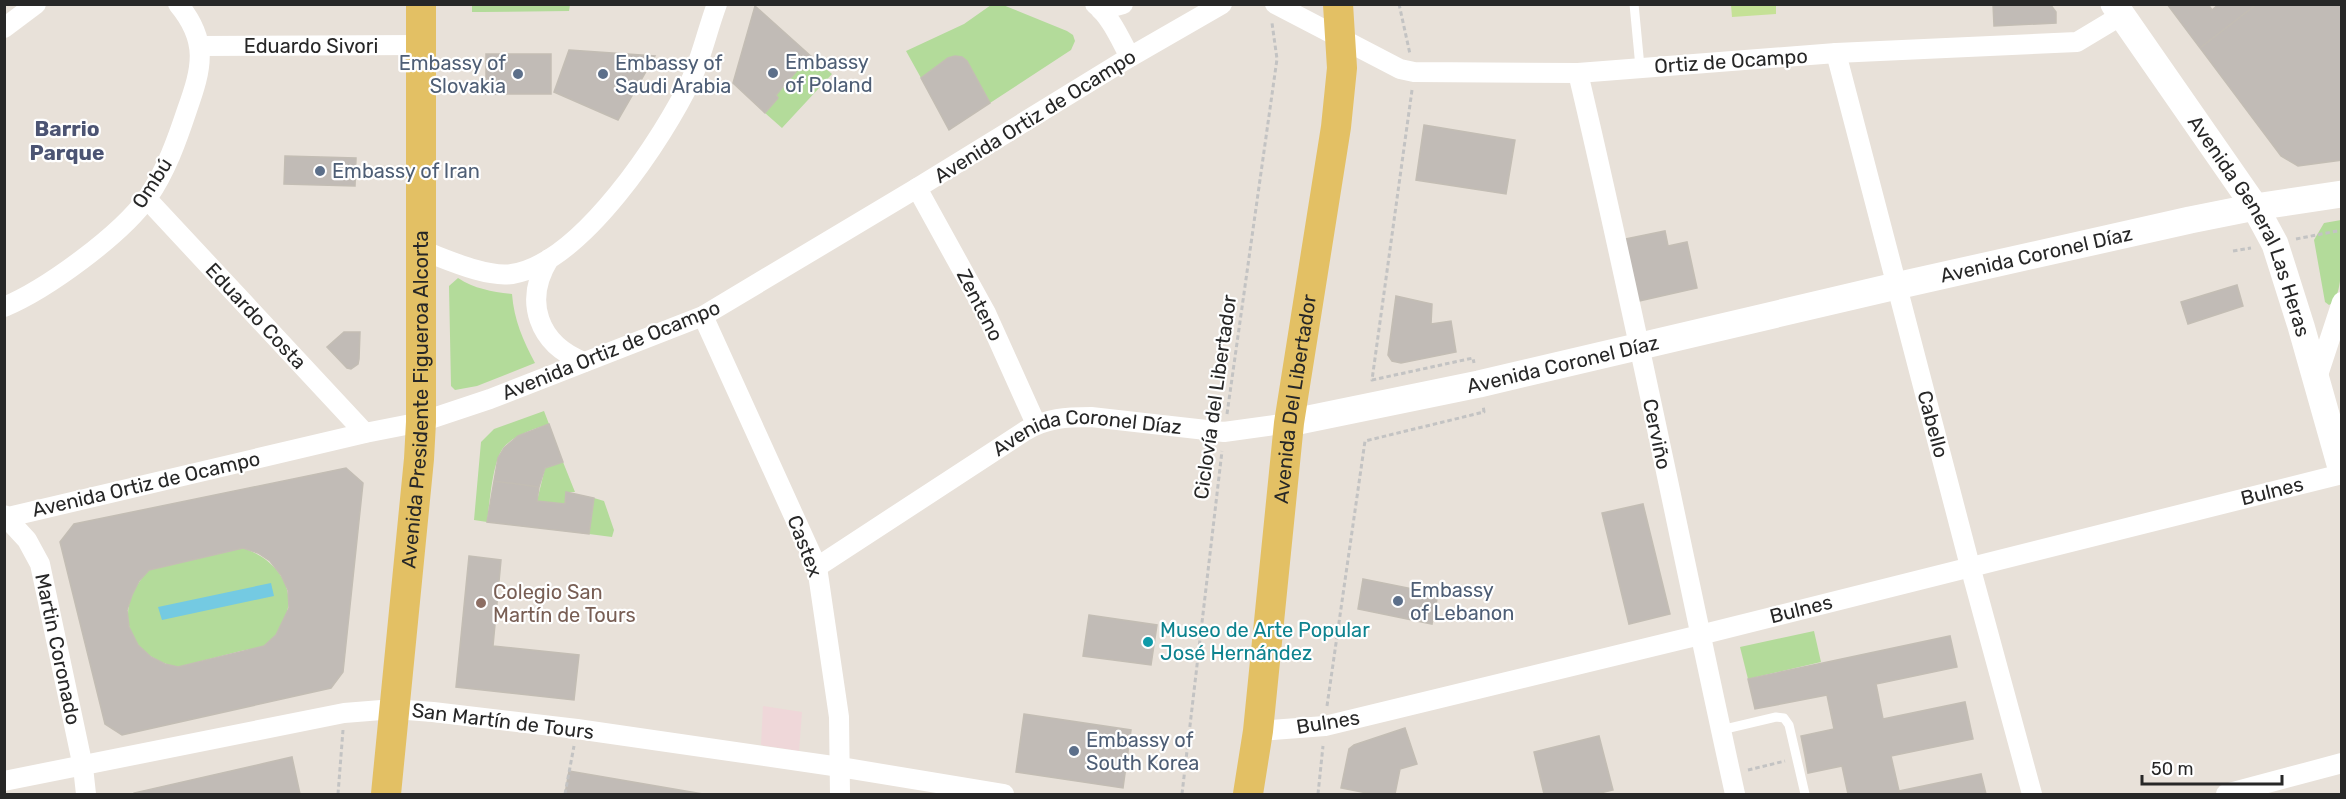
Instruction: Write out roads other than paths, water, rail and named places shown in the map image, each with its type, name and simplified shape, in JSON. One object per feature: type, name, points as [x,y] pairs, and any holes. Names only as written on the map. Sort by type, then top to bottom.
[{"type":"main road","name":"Avenida Presidente Figueroa Alcorta","points":[[386,795],[421,422],[421,4]]},
{"type":"main road","name":"Avenida Del Libertador","points":[[1248,795],[1258,730],[1289,423],[1336,127],[1342,68],[1338,4]]},
{"type":"main road","name":"Avenida General Las Heras","points":[[2118,10],[2255,207],[2275,244],[2342,472]]},
{"type":"main road","name":"Avenida Coronel Díaz","points":[[1289,423],[1479,384],[1896,286],[2255,207],[2342,194]]},
{"type":"street","points":[[4,28],[36,4]]},
{"type":"street","points":[[178,4],[194,29],[201,46]]},
{"type":"street","points":[[421,250],[495,274],[525,271],[549,259],[589,225],[640,166],[692,77],[717,4]]},
{"type":"street","points":[[1123,4],[1098,7],[1130,57]]},
{"type":"street","name":"Avenida Ortiz de Ocampo","points":[[5,517],[421,422],[490,399],[703,316],[1130,57],[1222,4]]},
{"type":"street","points":[[1273,9],[1340,38]]},
{"type":"street","name":"Ortiz de Ocampo","points":[[1340,38],[1400,69],[1414,72],[1578,73],[1836,53],[2076,42],[2118,10]]},
{"type":"street","name":"Eduardo Sivori","points":[[201,46],[421,45]]},
{"type":"street","name":"Ombú","points":[[4,307],[45,286],[114,232],[147,199],[164,171],[178,138],[197,79],[201,46]]},
{"type":"street","name":"Cabello","points":[[1836,53],[2032,795]]},
{"type":"street","name":"Cerviño","points":[[1578,73],[1620,251],[1735,795]]},
{"type":"street","name":"Zenteno","points":[[917,188],[986,313],[1036,424]]},
{"type":"street","name":"Eduardo Costa","points":[[147,199],[365,433]]},
{"type":"street","points":[[549,259],[538,282],[536,301],[539,320],[552,342],[572,358],[584,362]]},
{"type":"street","points":[[2316,381],[2342,302]]},
{"type":"street","name":"Castex","points":[[703,316],[817,567],[839,717],[840,795]]},
{"type":"street","name":"Avenida Coronel Díaz","points":[[817,567],[1036,424],[1062,418],[1091,417],[1224,432],[1289,423]]},
{"type":"street","name":"Bulnes","points":[[1258,730],[1325,726],[1700,635],[2342,472]]},
{"type":"street","name":"Martin Coronado","points":[[5,517],[27,540],[40,564],[83,767],[86,795]]},
{"type":"street","name":"San Martín de Tours","points":[[4,782],[344,713],[394,709],[577,729],[840,767],[1004,795]]},
{"type":"street","points":[[2226,795],[2342,763]]},
{"type":"lane","points":[[1634,4],[1640,67]]},
{"type":"lane","points":[[1721,730],[1776,717],[1784,718],[1789,725],[1804,795]]},
{"type":"water","points":[[271,583],[274,596],[162,620],[158,607]]},
{"type":"place","name":"Embassy of Poland","points":[[773,73]]},
{"type":"place","name":"Embassy of Slovakia","points":[[518,74]]},
{"type":"place","name":"Embassy of Saudi Arabia","points":[[603,74]]},
{"type":"place","name":"Embassy of Iran","points":[[320,171]]},
{"type":"place","name":"Embassy of Lebanon","points":[[1398,601]]},
{"type":"place","name":"Colegio San Martín de Tours","points":[[481,603]]},
{"type":"place","name":"Museo de Arte Popular José Hernández","points":[[1148,642]]},
{"type":"place","name":"Embassy of South Korea","points":[[1074,751]]},
{"type":"district","name":"Barrio Parque","points":[[67,140]]}]
